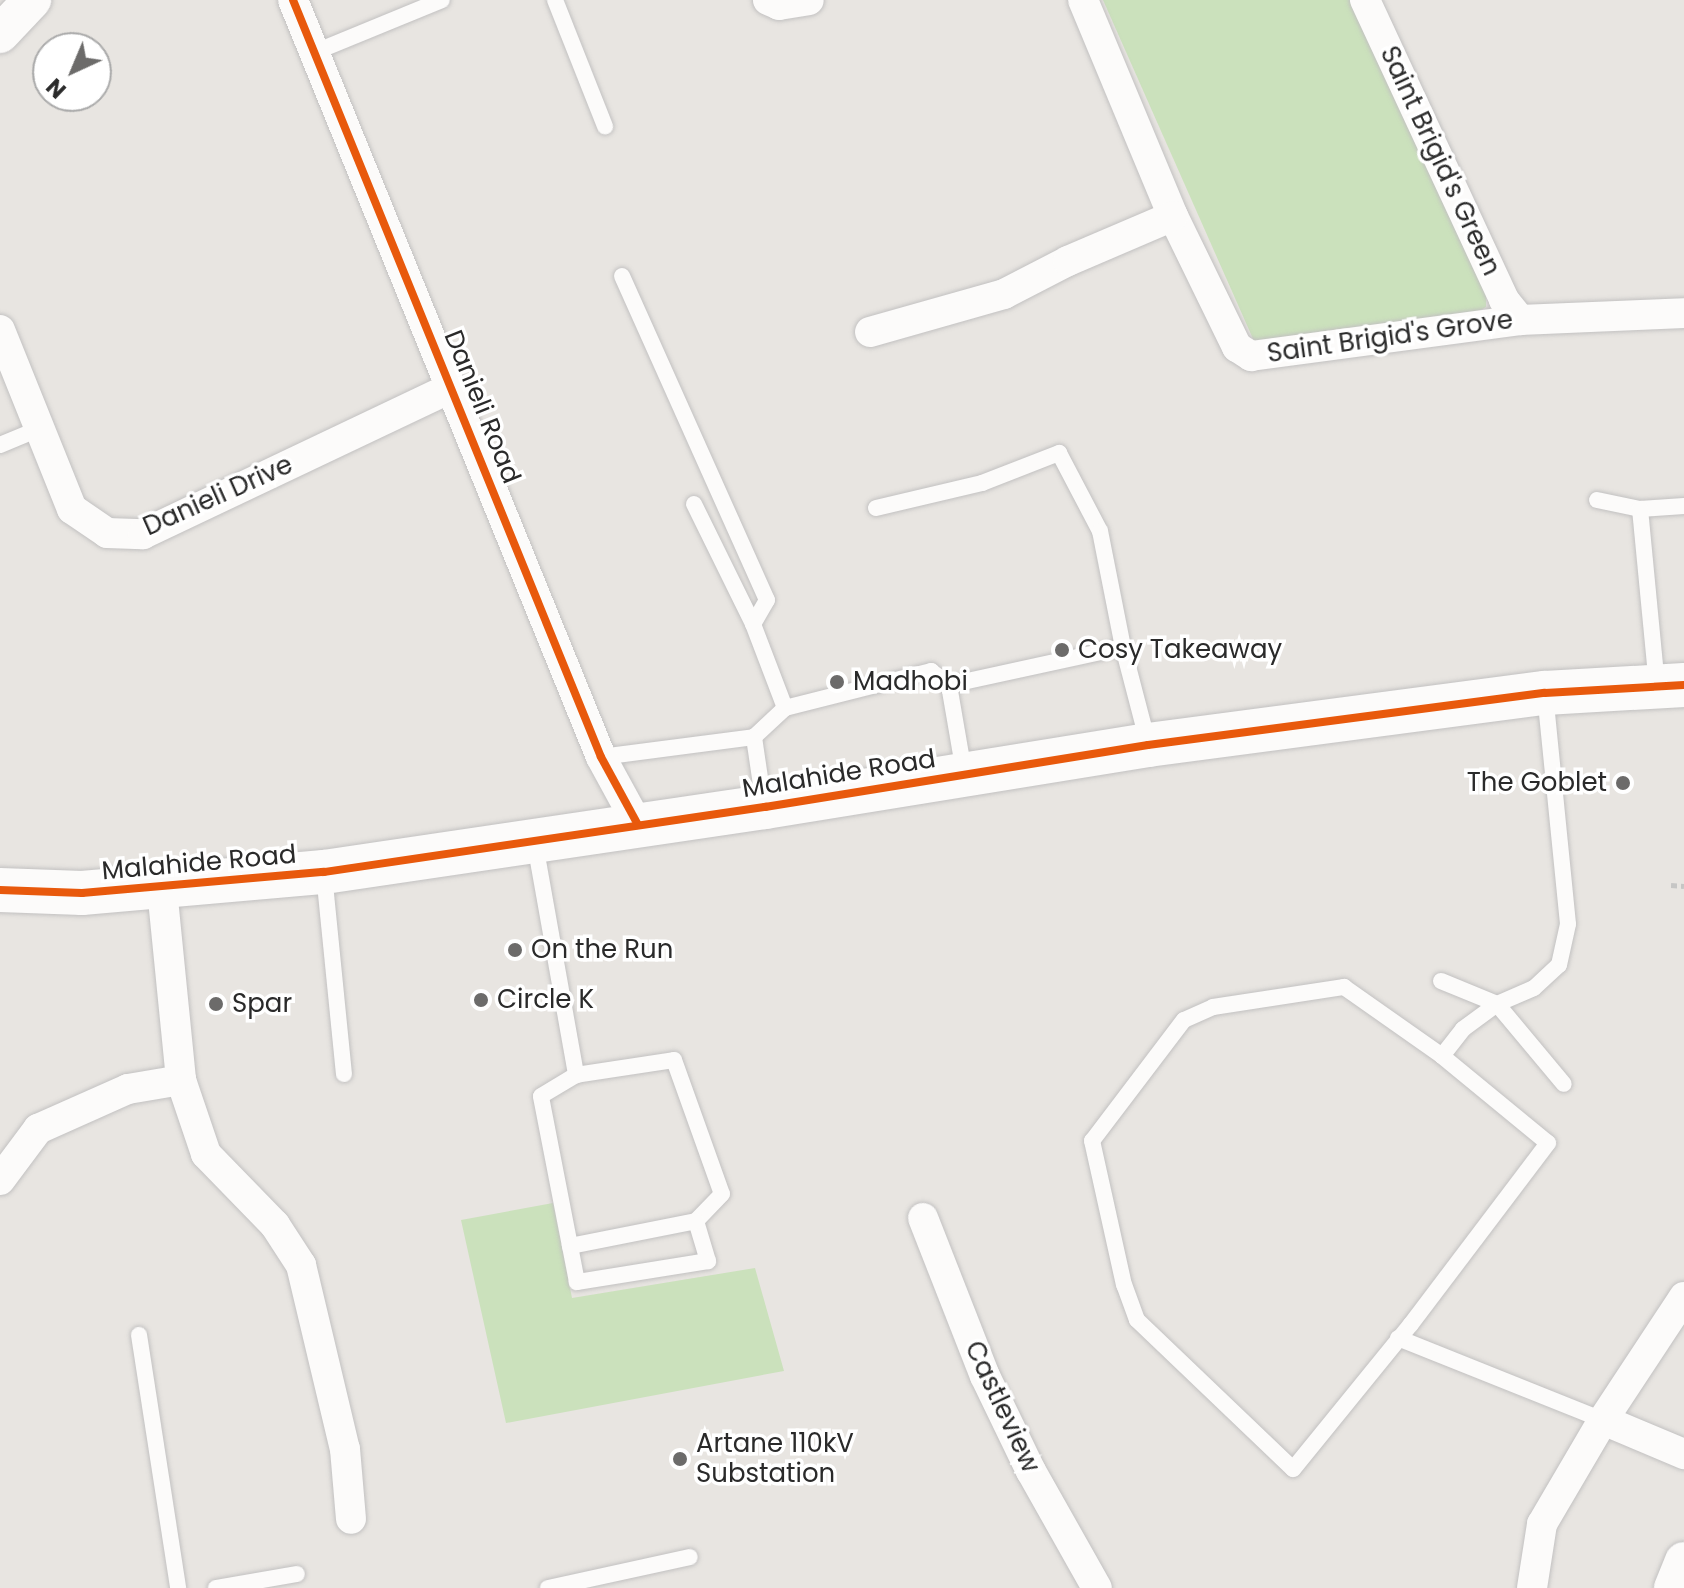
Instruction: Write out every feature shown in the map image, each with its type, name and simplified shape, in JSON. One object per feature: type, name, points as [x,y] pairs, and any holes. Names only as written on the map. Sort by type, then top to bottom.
[{"type":"main road","name":"Malahide Road","points":[[0,890],[82,893],[162,889],[324,872],[765,807],[1148,745],[1545,693],[1671,685]]},
{"type":"street","points":[[0,34],[32,0]]},
{"type":"street","name":"Danieli Road","points":[[293,0],[601,757],[638,825]]},
{"type":"street","points":[[768,0],[779,5],[809,0]]},
{"type":"street","name":"Saint Brigid's Grove","points":[[1083,0],[1173,216],[1237,347],[1251,356],[1520,320],[1684,313]]},
{"type":"street","name":"Saint Brigid's Green","points":[[1365,0],[1504,300],[1520,320]]},
{"type":"street","points":[[870,332],[964,308],[1004,294],[1068,261],[1173,216]]},
{"type":"street","name":"Danieli Drive","points":[[0,330],[72,509],[107,533],[143,534],[452,387]]},
{"type":"street","points":[[162,889],[181,1080],[206,1154],[275,1225],[301,1265],[345,1449],[351,1519]]},
{"type":"street","points":[[0,1180],[38,1129],[128,1089],[181,1080]]},
{"type":"street","name":"Castleview","points":[[923,1218],[985,1376],[1031,1471],[1097,1588]]},
{"type":"street","points":[[1532,1588],[1542,1524],[1603,1420],[1684,1297]]},
{"type":"street","points":[[1603,1420],[1684,1454]]},
{"type":"street","points":[[1673,1588],[1684,1561]]},
{"type":"lane","points":[[315,52],[442,0]]},
{"type":"lane","points":[[555,0],[605,126]]},
{"type":"lane","points":[[622,276],[767,600],[753,624]]},
{"type":"lane","points":[[0,445],[41,428]]},
{"type":"lane","points":[[876,508],[982,483],[1059,453],[1100,531],[1123,647],[1148,745]]},
{"type":"lane","points":[[1597,500],[1640,509],[1684,506]]},
{"type":"lane","points":[[694,504],[753,624],[785,708]]},
{"type":"lane","points":[[1640,509],[1671,685]]},
{"type":"lane","points":[[949,685],[1123,647]]},
{"type":"lane","points":[[601,757],[754,737],[785,708],[931,671],[949,685],[964,774]]},
{"type":"lane","points":[[1442,1056],[1463,1029],[1497,1004],[1534,988],[1559,965],[1568,924],[1545,693]]},
{"type":"lane","points":[[754,737],[765,807]]},
{"type":"lane","points":[[535,842],[576,1075]]},
{"type":"lane","points":[[324,872],[344,1074]]},
{"type":"lane","points":[[1441,981],[1497,1004],[1564,1084]]},
{"type":"lane","points":[[1344,987],[1442,1056],[1548,1143],[1398,1338],[1293,1469],[1137,1320],[1124,1285],[1092,1141],[1184,1020],[1213,1007],[1344,987]]},
{"type":"lane","points":[[570,1246],[696,1221],[722,1194],[674,1060],[576,1075],[541,1096],[570,1246],[577,1282],[708,1261],[696,1221]]},
{"type":"lane","points":[[139,1335],[178,1588]]},
{"type":"lane","points":[[1398,1338],[1603,1420]]},
{"type":"lane","points":[[548,1588],[690,1557]]},
{"type":"lane","points":[[216,1588],[297,1574]]},
{"type":"path","points":[[1671,885],[1684,886]]},
{"type":"green space","points":[[1103,0],[1351,0],[1486,286],[1486,307],[1469,316],[1254,341]]},
{"type":"green space","points":[[553,1203],[572,1298],[755,1268],[784,1371],[506,1423],[461,1220]]},
{"type":"cycle path","points":[[293,0],[601,757],[638,825]]},
{"type":"cycle path","points":[[0,890],[82,893],[324,872],[765,807],[1148,745],[1545,693],[1684,685]]},
{"type":"place","name":"Cosy Takeaway","points":[[1062,650]]},
{"type":"place","name":"Madhobi","points":[[837,682]]},
{"type":"place","name":"The Goblet","points":[[1623,783]]},
{"type":"place","name":"On the Run","points":[[515,950]]},
{"type":"place","name":"Circle K","points":[[481,1000]]},
{"type":"place","name":"Spar","points":[[216,1004]]},
{"type":"place","name":"Artane 110kV Substation","points":[[680,1459]]}]
